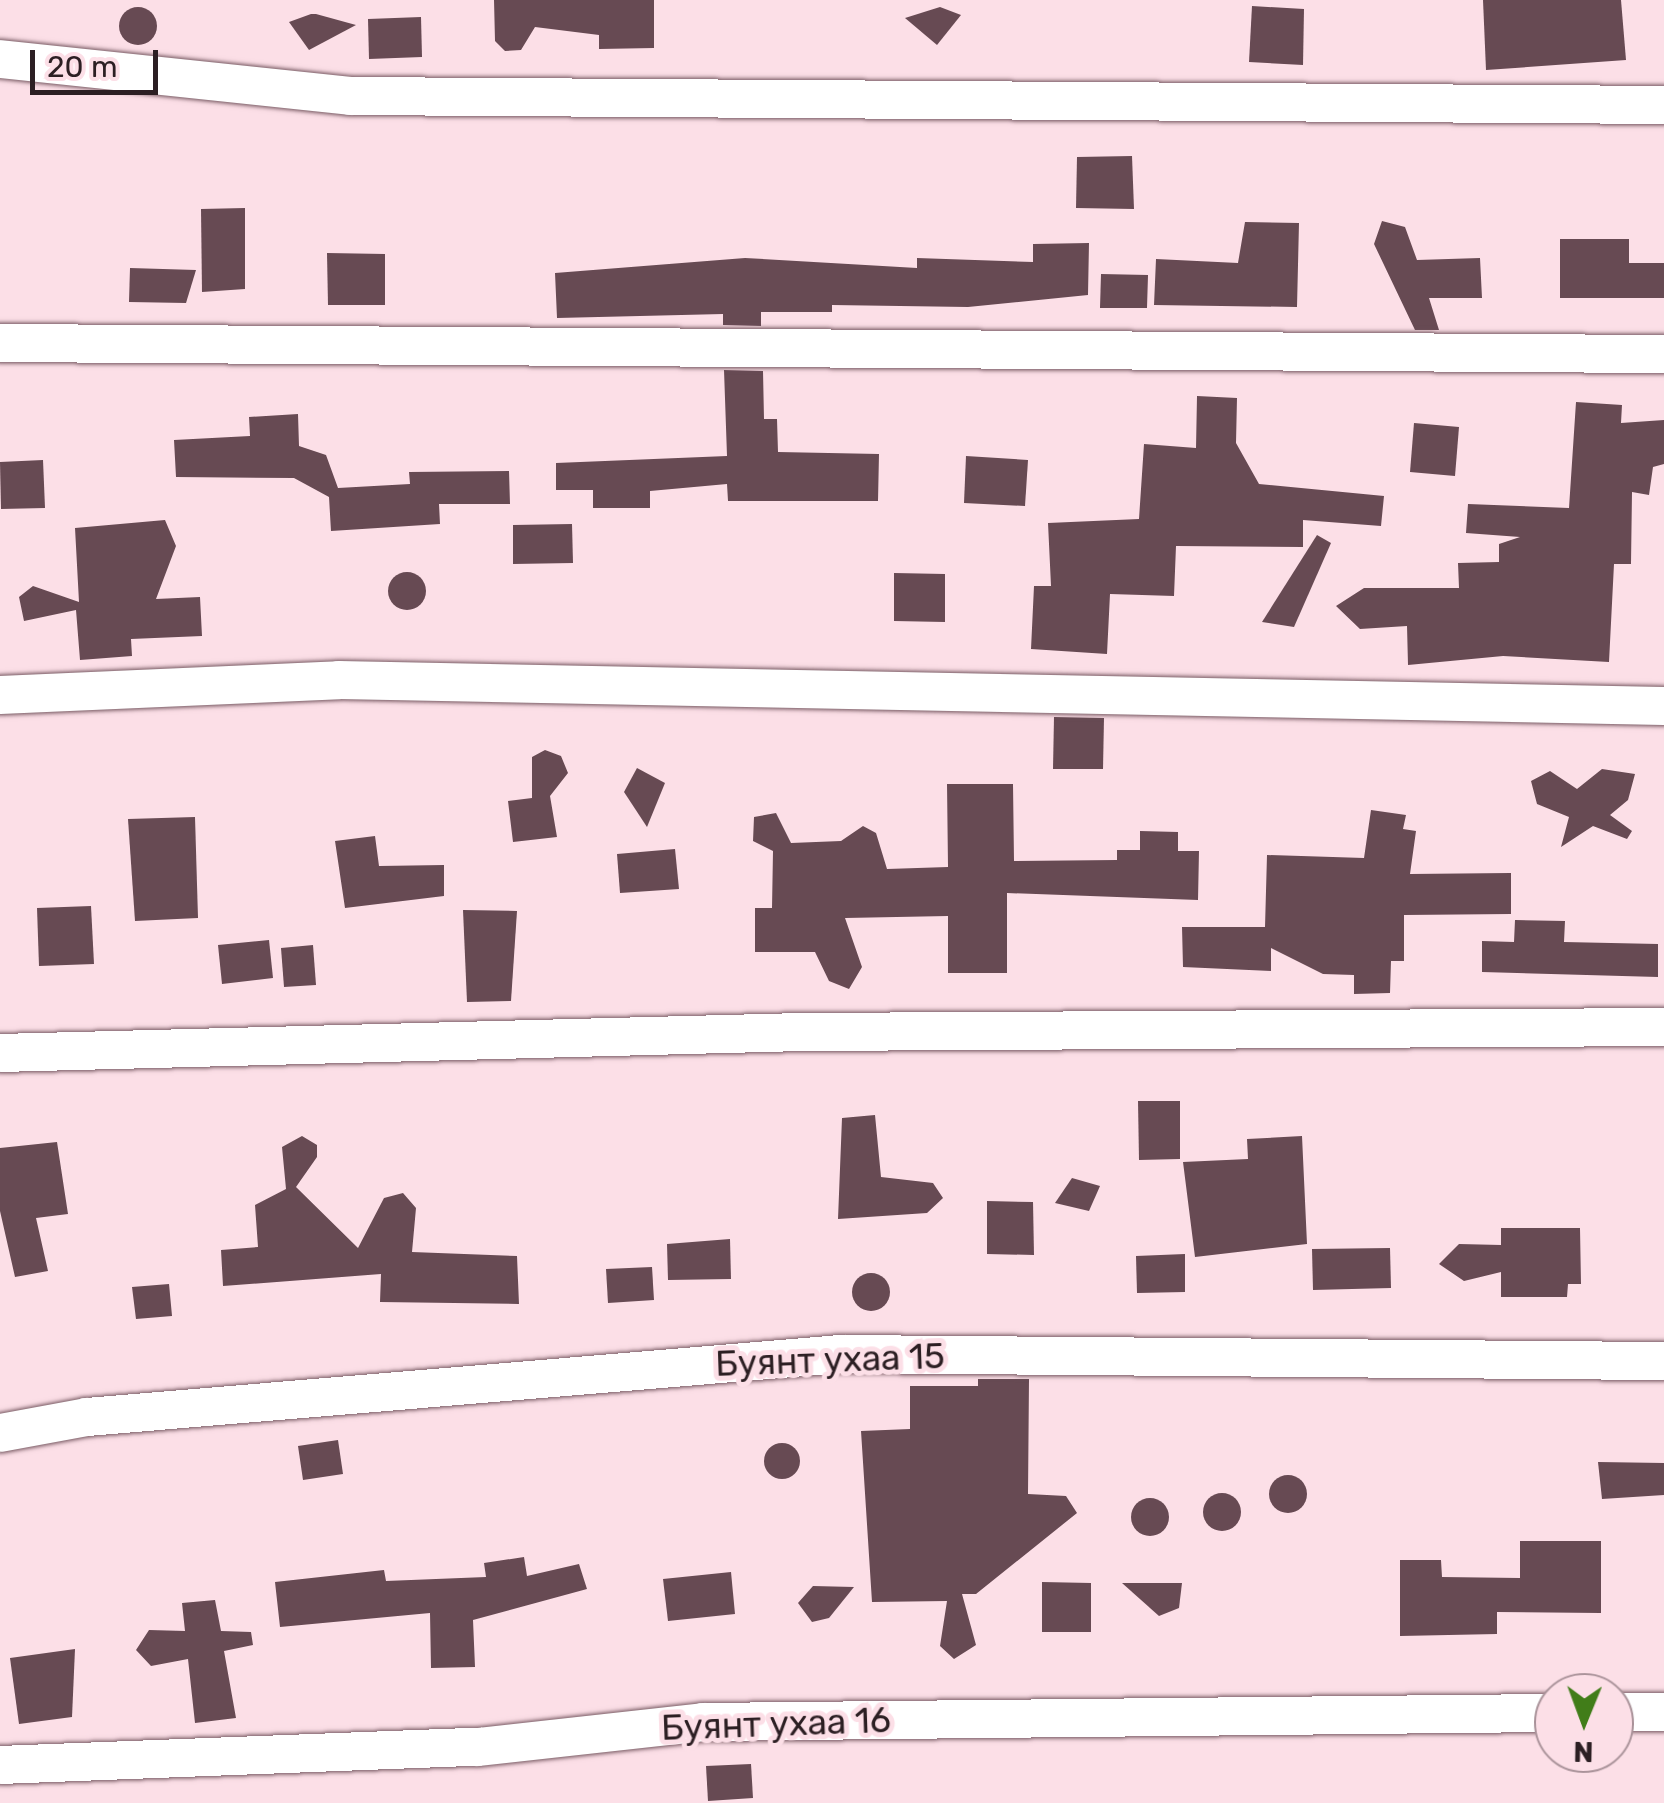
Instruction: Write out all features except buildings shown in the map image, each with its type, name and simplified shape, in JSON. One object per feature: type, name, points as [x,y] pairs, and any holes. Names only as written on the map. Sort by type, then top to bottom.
[{"type":"street","points":[[0,59],[350,96],[1664,105]]},
{"type":"street","points":[[0,344],[1664,354]]},
{"type":"street","points":[[0,695],[339,680],[1664,706]]},
{"type":"street","points":[[0,1053],[804,1032],[1664,1027]]},
{"type":"street","name":"Буянт ухаа 15","points":[[0,1434],[87,1417],[841,1354],[1664,1360]]},
{"type":"street","points":[[1634,1712],[1664,1712]]},
{"type":"street","name":"Буянт ухаа 16","points":[[0,1765],[478,1748],[703,1722],[1534,1713]]}]
